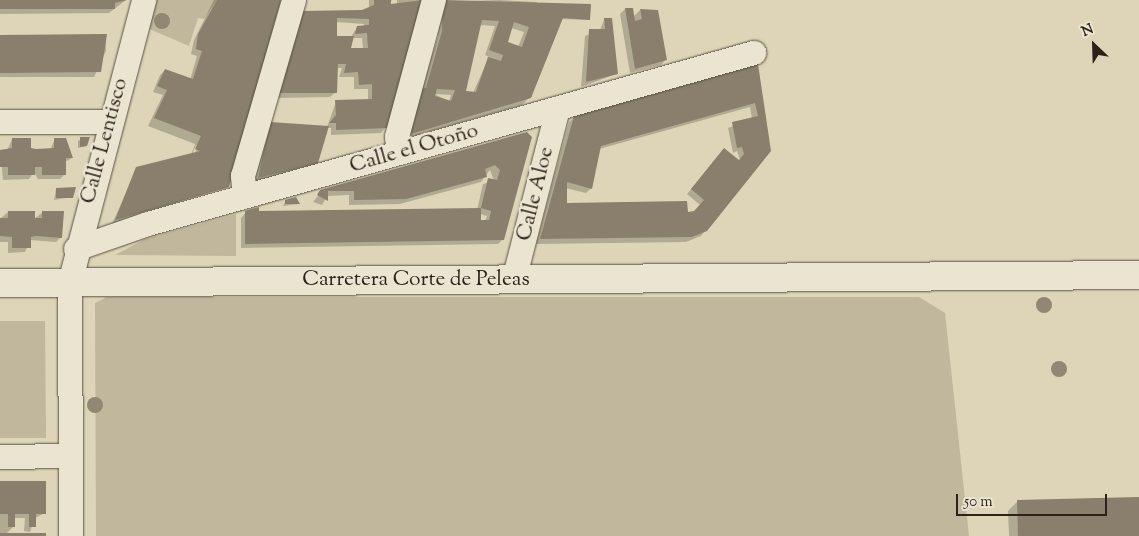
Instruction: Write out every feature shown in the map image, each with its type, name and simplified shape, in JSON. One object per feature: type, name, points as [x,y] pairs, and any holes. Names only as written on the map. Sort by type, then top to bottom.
[{"type":"street","name":"Calle Lentisco","points":[[71,536],[70,283],[76,249],[144,0]]},
{"type":"street","points":[[245,196],[243,176],[294,0]]},
{"type":"street","points":[[399,153],[397,137],[434,0]]},
{"type":"street","name":"Calle el Otoño","points":[[76,249],[245,196],[754,53]]},
{"type":"street","name":"Calle Aloe","points":[[514,280],[558,108]]},
{"type":"street","points":[[0,122],[111,122]]},
{"type":"street","name":"Carretera Corte de Peleas","points":[[0,283],[1139,275]]},
{"type":"street","points":[[0,457],[70,456]]},
{"type":"shaded area","points":[[155,0],[217,0],[204,19],[198,18],[189,46],[147,28]]},
{"type":"shaded area","points":[[236,214],[236,256],[115,255],[145,239]]},
{"type":"shaded area","points":[[107,297],[919,297],[945,313],[969,536],[96,536],[95,303]]},
{"type":"shaded area","points":[[0,321],[45,321],[46,438],[0,438]]},
{"type":"building","points":[[0,0],[127,0],[115,3],[115,9],[0,9]]},
{"type":"building","points":[[217,0],[281,0],[229,187],[115,220],[136,167],[200,151],[195,149],[201,136],[154,118],[167,90],[157,86],[165,69],[193,79],[202,51],[196,49],[198,34]]},
{"type":"building","points":[[374,0],[391,0],[391,4],[423,0],[387,128],[336,130],[336,123],[329,123],[336,115],[335,100],[372,99],[372,84],[359,85],[358,72],[344,73],[346,64],[338,64],[337,93],[278,93],[301,11],[362,10],[374,5]],"holes":[[[337,18],[369,19],[369,25],[357,26],[355,34],[367,33],[368,48],[351,48],[354,36],[337,36]]]},
{"type":"building","points":[[443,0],[591,4],[590,20],[563,18],[531,98],[408,135],[420,87],[426,88],[442,31]],"holes":[[[482,20],[499,21],[489,50],[503,55],[501,61],[488,57],[476,92],[466,91]],[[514,22],[529,27],[522,47],[508,42]],[[437,89],[455,90],[451,101],[435,96]]]},
{"type":"building","points":[[625,8],[633,8],[635,21],[642,19],[640,9],[658,10],[667,60],[635,69]]},
{"type":"building","points":[[604,18],[612,18],[618,74],[586,82],[589,29],[605,29]]},
{"type":"building","points":[[107,34],[101,72],[0,73],[0,35]]},
{"type":"building","points":[[758,64],[771,151],[707,231],[692,237],[540,239],[574,116]],"holes":[[[755,103],[758,116],[732,122],[737,148],[742,147],[744,154],[739,160],[724,148],[691,189],[704,200],[694,211],[688,212],[687,201],[567,203],[567,182],[592,189],[601,146]]]},
{"type":"building","points":[[270,122],[329,126],[318,163],[258,178]]},
{"type":"building","points":[[527,132],[532,137],[504,240],[245,244],[245,211],[259,207],[259,211],[481,208],[488,178],[497,180],[500,170],[495,165],[485,169],[487,177],[406,199],[354,200],[354,191],[328,191],[328,201],[317,195],[320,190]],"holes":[[[481,208],[491,211],[489,220],[481,220]]]},
{"type":"building","points":[[80,137],[90,137],[87,146],[80,147]]},
{"type":"building","points":[[12,138],[31,138],[31,148],[36,149],[54,148],[54,138],[66,138],[73,158],[66,158],[66,175],[42,175],[42,167],[35,167],[35,175],[8,175],[8,167],[0,167],[0,150],[12,148]]},
{"type":"building","points":[[76,187],[73,198],[56,198],[56,188]]},
{"type":"building","points":[[296,197],[300,204],[285,204],[285,200]]},
{"type":"building","points":[[8,211],[35,211],[35,218],[42,218],[42,211],[64,211],[62,238],[31,237],[31,248],[12,248],[12,237],[0,236],[0,218],[8,218]]},
{"type":"building","points":[[0,481],[46,481],[46,514],[36,514],[36,527],[29,527],[29,514],[15,514],[15,527],[8,527],[8,514],[0,514]]},
{"type":"building","points":[[1139,497],[1139,536],[1018,536],[1017,500]]},
{"type":"building","points":[[0,533],[46,533],[46,536],[0,536]]}]
